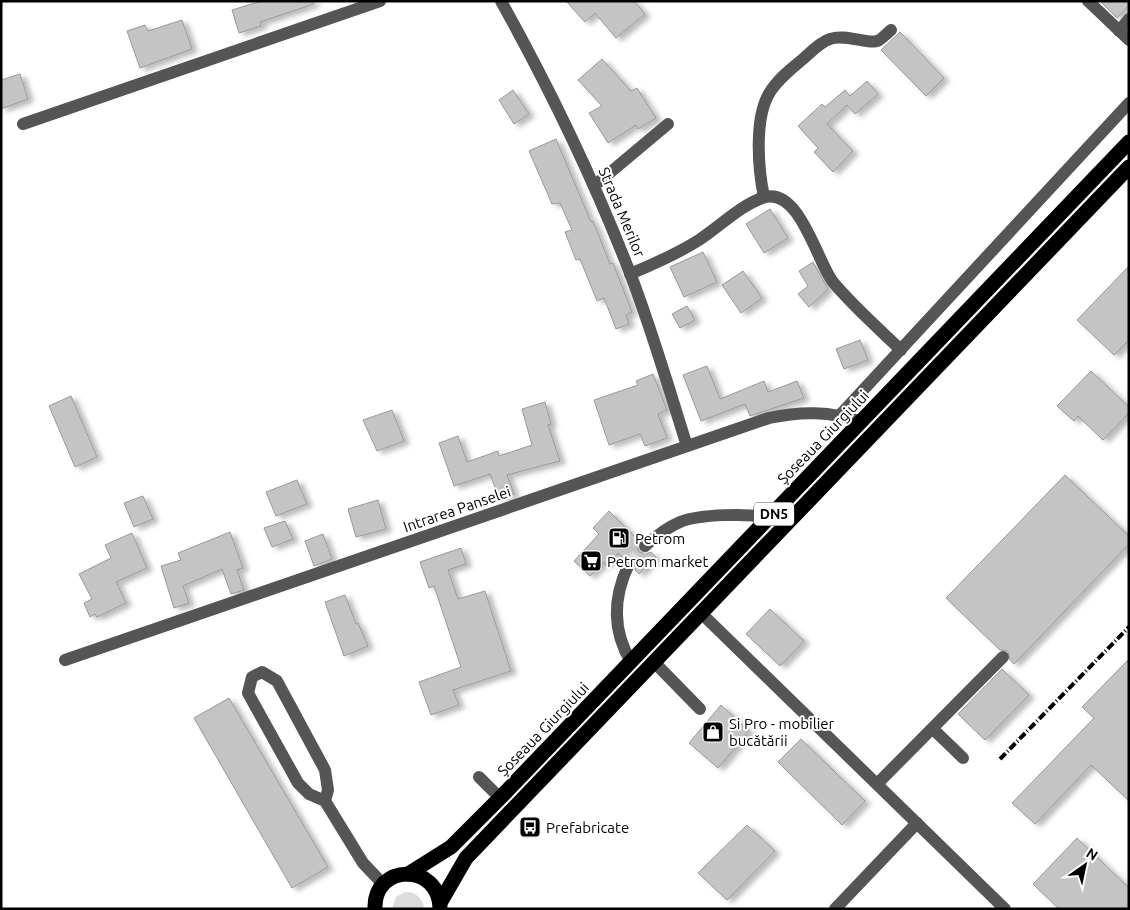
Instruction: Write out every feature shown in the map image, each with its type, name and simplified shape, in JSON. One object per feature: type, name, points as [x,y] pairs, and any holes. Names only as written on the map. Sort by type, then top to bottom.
[{"type":"highway","name":"Șoseaua Giurgiului","points":[[383,884],[396,876],[408,874],[451,848],[632,662],[1129,142]]},
{"type":"highway","name":"DN5","points":[[440,906],[466,858],[1129,167]]},
{"type":"highway","name":"DN5","points":[[408,874],[426,879],[438,894],[440,906]]},
{"type":"highway","points":[[375,909],[376,898],[383,884]]},
{"type":"street","points":[[23,124],[380,1]]},
{"type":"street","name":"Strada Merilor","points":[[502,1],[538,69],[594,186],[630,274],[687,446]]},
{"type":"street","points":[[1088,1],[1129,40]]},
{"type":"street","points":[[1119,30],[1129,19]]},
{"type":"street","points":[[764,197],[760,176],[760,139],[763,106],[770,92],[783,75],[830,39],[842,37],[870,42],[879,41],[891,30]]},
{"type":"street","points":[[840,414],[1129,103]]},
{"type":"street","points":[[594,186],[668,124]]},
{"type":"street","points":[[630,274],[697,242],[764,197],[776,197],[786,202],[799,216],[831,280],[901,350]]},
{"type":"street","name":"Intrarea Panselei","points":[[64,660],[768,418],[792,413],[840,414],[862,422]]},
{"type":"street","points":[[645,546],[663,530],[682,521],[743,514],[770,518]]},
{"type":"street","points":[[629,564],[618,592],[617,608],[618,632],[623,648],[632,662]]},
{"type":"street","points":[[701,613],[1005,909]]},
{"type":"street","points":[[877,784],[1003,658]]},
{"type":"street","points":[[654,662],[700,709]]},
{"type":"street","points":[[325,801],[328,790],[325,770],[277,681],[262,672],[252,676],[249,681],[248,693],[298,784],[310,794],[325,801],[363,863],[383,884]]},
{"type":"street","points":[[933,729],[963,758]]},
{"type":"street","points":[[479,777],[500,798]]},
{"type":"street","points":[[834,909],[917,823]]},
{"type":"shaded area","points":[[405,892],[418,896],[424,909],[392,909],[396,897]]},
{"type":"building","points":[[261,1],[314,1],[314,4],[260,22],[261,26],[239,33],[232,10]]},
{"type":"building","points":[[566,1],[634,1],[645,14],[616,38],[595,13],[585,22]]},
{"type":"building","points":[[1100,1],[1129,1],[1129,5],[1117,18]]},
{"type":"building","points":[[182,20],[192,49],[140,68],[127,31],[145,25],[148,31]]},
{"type":"building","points":[[900,32],[944,78],[926,96],[881,50]]},
{"type":"building","points":[[602,59],[631,91],[637,88],[656,118],[638,129],[636,125],[608,143],[589,113],[602,106],[578,80]]},
{"type":"building","points":[[20,74],[28,99],[1,109],[1,80]]},
{"type":"building","points":[[867,81],[878,94],[855,114],[847,105],[827,124],[853,151],[833,172],[814,152],[818,148],[798,126],[822,104],[825,107],[845,90],[850,96]]},
{"type":"building","points":[[513,90],[529,114],[514,124],[499,100]]},
{"type":"building","points":[[556,139],[610,264],[613,263],[632,312],[626,315],[629,324],[616,329],[604,298],[597,301],[580,259],[576,260],[565,232],[572,230],[560,203],[552,204],[529,151]]},
{"type":"building","points":[[770,209],[788,238],[764,253],[746,224]]},
{"type":"building","points":[[703,252],[717,282],[684,297],[670,267]]},
{"type":"building","points":[[813,262],[828,289],[809,307],[798,294],[808,286],[799,271]]},
{"type":"building","points":[[1129,266],[1129,340],[1114,355],[1077,320]]},
{"type":"building","points":[[743,271],[762,298],[741,313],[722,285]]},
{"type":"building","points":[[687,306],[695,320],[680,328],[672,314]]},
{"type":"building","points":[[860,340],[868,360],[844,369],[836,349]]},
{"type":"building","points":[[707,366],[720,399],[764,381],[768,392],[797,381],[804,398],[750,416],[745,404],[701,421],[683,375]]},
{"type":"building","points":[[1091,371],[1129,407],[1129,413],[1103,440],[1078,416],[1074,421],[1057,406]]},
{"type":"building","points":[[653,374],[667,410],[658,414],[667,438],[645,446],[640,434],[609,445],[594,400],[638,385],[636,381]]},
{"type":"building","points":[[71,396],[97,457],[75,467],[49,406]]},
{"type":"building","points":[[545,402],[551,424],[548,425],[560,461],[507,475],[514,494],[499,498],[490,474],[454,486],[439,443],[458,436],[467,462],[498,451],[499,456],[532,445],[522,409]]},
{"type":"building","points":[[392,410],[404,441],[377,451],[363,420]]},
{"type":"building","points":[[1065,475],[1129,536],[1129,544],[1014,664],[1010,660],[1008,651],[1000,650],[946,598]]},
{"type":"building","points":[[297,480],[307,504],[276,516],[266,492]]},
{"type":"building","points":[[143,496],[153,519],[134,527],[124,503]]},
{"type":"building","points":[[378,500],[386,529],[356,537],[348,509]]},
{"type":"building","points":[[609,511],[639,541],[637,547],[639,552],[646,554],[651,552],[656,557],[639,574],[635,570],[637,564],[635,559],[629,556],[623,558],[618,553],[606,565],[604,562],[590,576],[574,561],[599,534],[593,528]]},
{"type":"building","points":[[285,521],[293,539],[272,547],[264,528]]},
{"type":"building","points":[[230,532],[243,568],[237,570],[244,590],[231,594],[222,569],[183,586],[189,603],[174,608],[161,566],[181,560],[178,553]]},
{"type":"building","points":[[132,533],[147,568],[116,582],[126,603],[97,617],[95,614],[90,617],[84,603],[92,599],[79,574],[111,558],[105,545]]},
{"type":"building","points":[[323,534],[332,559],[314,566],[305,541]]},
{"type":"building","points":[[461,548],[466,564],[448,570],[458,599],[485,591],[511,671],[453,690],[459,705],[431,715],[419,682],[461,667],[434,586],[429,588],[420,562]]},
{"type":"building","points":[[345,595],[356,624],[358,623],[368,646],[344,656],[325,602]]},
{"type":"building","points":[[770,609],[804,641],[780,666],[746,634]]},
{"type":"building","points":[[1129,659],[1129,801],[1091,765],[1035,824],[1012,803],[1094,718],[1082,707]]},
{"type":"building","points":[[1002,669],[1029,695],[985,740],[958,714]]},
{"type":"building","points":[[229,698],[328,867],[292,888],[194,718]]},
{"type":"building","points":[[721,705],[749,731],[718,768],[689,743]]},
{"type":"building","points":[[801,739],[865,801],[842,825],[778,762]]},
{"type":"building","points":[[747,825],[775,851],[727,900],[698,873]]},
{"type":"building","points":[[1077,838],[1129,888],[1129,909],[1059,909],[1033,884]]},
{"type":"tunnel","points":[[629,564],[645,546]]},
{"type":"railway","points":[[1000,759],[1129,627]]},
{"type":"place","name":"Petrom","points":[[619,538]]},
{"type":"place","name":"Petrom market","points":[[591,561]]},
{"type":"place","name":"Si Pro - mobilier bucătării","points":[[713,732]]},
{"type":"place","name":"Prefabricate","points":[[530,827]]}]
